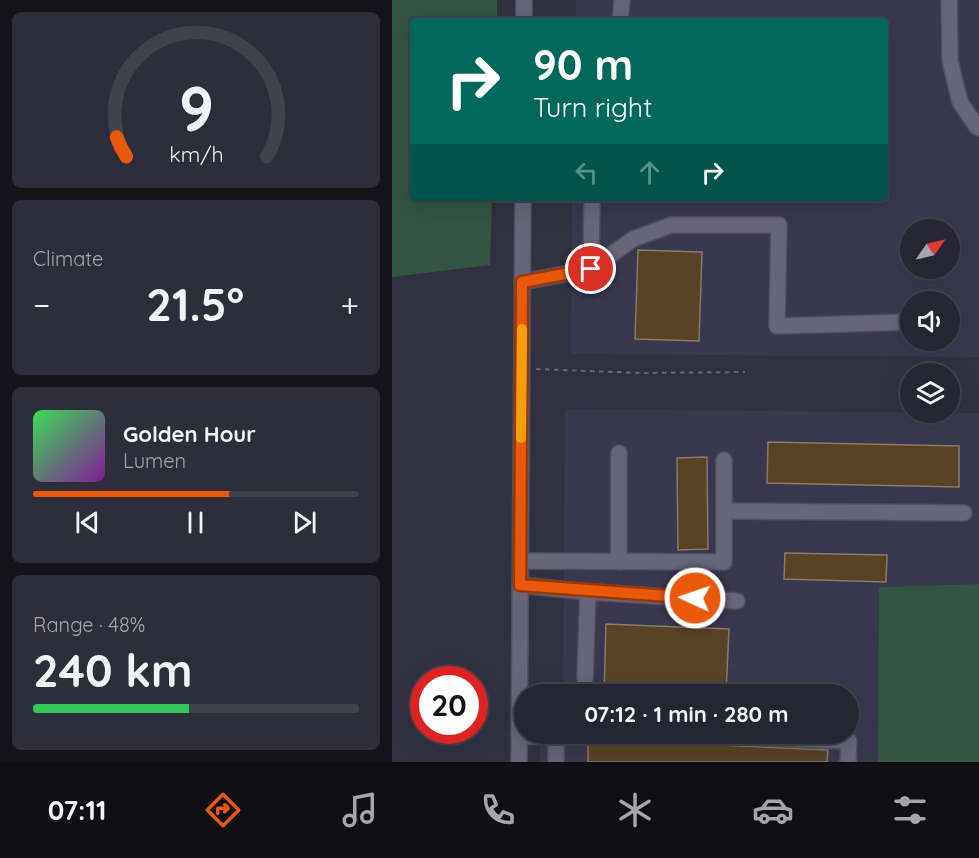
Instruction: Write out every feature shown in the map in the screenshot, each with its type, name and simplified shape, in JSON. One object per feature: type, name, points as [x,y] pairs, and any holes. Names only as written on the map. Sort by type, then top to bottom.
[{"type":"street","points":[[524,0],[524,18]]},
{"type":"street","points":[[620,18],[622,0]]},
{"type":"street","points":[[949,0],[950,61],[960,102],[980,128]]},
{"type":"street","points":[[519,684],[523,201]]},
{"type":"street","points":[[591,269],[592,201]]},
{"type":"street","points":[[522,282],[591,269],[633,239],[671,225],[779,225],[777,326],[900,322]]},
{"type":"street","points":[[619,453],[619,562]]},
{"type":"street","points":[[521,561],[724,562],[724,460]]},
{"type":"street","points":[[724,511],[964,513]]},
{"type":"street","points":[[520,585],[588,592],[737,601]]},
{"type":"street","points":[[585,678],[588,592]]},
{"type":"street","points":[[519,744],[519,762]]},
{"type":"street","points":[[556,744],[556,762]]},
{"type":"street","points":[[848,762],[849,744]]},
{"type":"path","points":[[522,368],[640,373],[745,372]]},
{"type":"shaded area","points":[[576,0],[979,0],[979,357],[571,354],[572,201],[888,201],[888,18],[576,18]]},
{"type":"shaded area","points":[[565,409],[900,412],[900,423],[960,423],[960,413],[979,413],[979,584],[880,587],[878,762],[540,762],[540,744],[859,744],[859,684],[563,684]]},
{"type":"green space","points":[[392,0],[497,0],[497,18],[410,18],[410,201],[492,201],[490,265],[392,277]]},
{"type":"green space","points":[[979,584],[979,762],[878,762],[879,587]]},
{"type":"building","points":[[638,250],[702,252],[699,341],[635,339]]},
{"type":"building","points":[[768,442],[959,446],[959,487],[767,483]]},
{"type":"building","points":[[707,457],[708,549],[678,550],[677,458]]},
{"type":"building","points":[[785,553],[887,555],[886,582],[784,579]]},
{"type":"building","points":[[606,624],[729,629],[726,684],[604,684]]},
{"type":"building","points":[[588,744],[698,744],[828,750],[827,762],[588,762]]},
{"type":"slow traffic","points":[[521,438],[522,329]]},
{"type":"route","points":[[591,269],[522,282],[520,585],[588,592],[695,598]]}]
